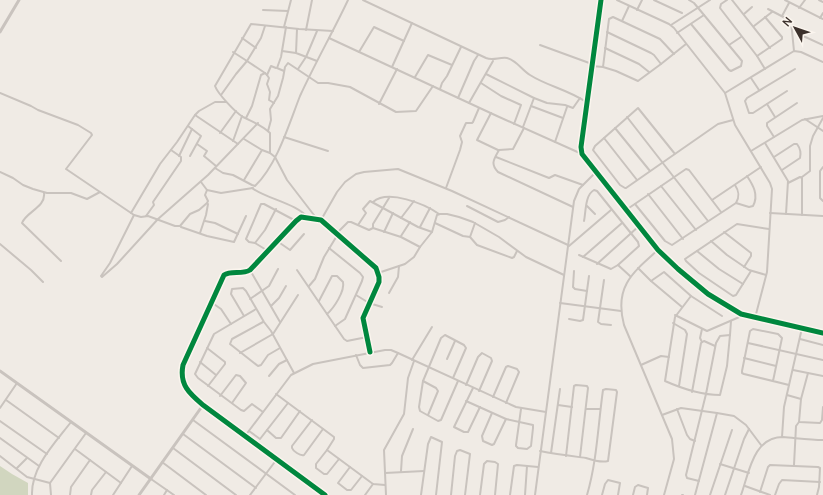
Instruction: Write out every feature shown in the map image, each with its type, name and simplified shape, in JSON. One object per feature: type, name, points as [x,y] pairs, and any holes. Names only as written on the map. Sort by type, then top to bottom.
[{"type":"street","points":[[0,32],[20,0]]},
{"type":"street","points":[[277,68],[282,51],[288,12],[292,0]]},
{"type":"street","points":[[306,30],[312,0]]},
{"type":"street","points":[[200,182],[207,190],[226,192],[254,187],[267,171],[275,157],[309,78],[348,0]]},
{"type":"street","points":[[363,0],[478,55],[494,60],[508,58],[513,60],[531,76],[580,98],[587,103]]},
{"type":"street","points":[[582,154],[581,147],[601,0]]},
{"type":"street","points":[[617,0],[671,25],[677,32],[725,93],[736,127],[770,183],[772,189],[766,275],[755,318]]},
{"type":"street","points":[[637,10],[642,0]]},
{"type":"street","points":[[654,0],[682,14]]},
{"type":"street","points":[[689,0],[698,8],[729,45],[742,63],[740,66],[731,71],[728,69],[691,24]]},
{"type":"street","points":[[671,25],[710,0]]},
{"type":"street","points":[[727,0],[720,4],[720,8],[757,56],[765,69]]},
{"type":"street","points":[[732,0],[770,48]]},
{"type":"street","points":[[785,0],[823,19]]},
{"type":"street","points":[[799,8],[805,0]]},
{"type":"street","points":[[782,16],[789,2]]},
{"type":"street","points":[[622,21],[630,6]]},
{"type":"street","points":[[744,14],[752,7]]},
{"type":"street","points":[[768,9],[791,21],[794,51]]},
{"type":"street","points":[[263,10],[288,12]]},
{"type":"street","points":[[754,26],[772,12]]},
{"type":"street","points":[[820,18],[823,13]]},
{"type":"street","points":[[677,32],[704,15]]},
{"type":"street","points":[[603,67],[609,19],[613,17],[660,39],[674,54]]},
{"type":"street","points":[[757,56],[781,41],[782,38],[765,17]]},
{"type":"street","points":[[392,67],[412,23]]},
{"type":"street","points":[[270,153],[271,135],[268,131],[236,111],[226,102],[214,86],[251,24],[317,31],[333,31]]},
{"type":"street","points":[[221,95],[256,48],[262,37],[265,26]]},
{"type":"street","points":[[359,52],[373,27],[404,42]]},
{"type":"street","points":[[296,53],[297,29]]},
{"type":"street","points":[[298,70],[306,57],[317,31]]},
{"type":"street","points":[[607,32],[651,53],[661,64]]},
{"type":"street","points":[[801,35],[823,45]]},
{"type":"street","points":[[729,45],[741,37]]},
{"type":"street","points":[[242,38],[256,48]]},
{"type":"street","points":[[329,38],[582,154],[658,250],[708,294],[744,315],[823,333]]},
{"type":"street","points":[[540,45],[592,65],[616,70],[636,81],[641,80],[649,72],[686,44]]},
{"type":"street","points":[[440,89],[461,46]]},
{"type":"street","points":[[605,48],[639,64],[649,72]]},
{"type":"street","points":[[282,51],[296,53],[317,61]]},
{"type":"street","points":[[725,93],[794,51],[801,52],[822,62],[823,58]]},
{"type":"street","points":[[233,52],[266,74],[269,78],[267,86],[270,92],[268,100],[274,103]]},
{"type":"street","points":[[415,77],[428,55],[452,65]]},
{"type":"street","points":[[458,98],[478,55]]},
{"type":"street","points":[[469,103],[494,60]]},
{"type":"street","points":[[268,131],[271,120],[270,109],[278,96],[285,66],[288,63],[318,83],[328,83],[350,87],[396,112],[415,111],[433,86]]},
{"type":"street","points":[[246,118],[253,103],[261,75],[266,74],[271,66],[284,71]]},
{"type":"street","points":[[379,104],[397,69]]},
{"type":"street","points":[[787,91],[753,113],[749,113],[745,100],[795,69]]},
{"type":"street","points":[[486,74],[534,98],[567,107],[574,108],[580,98]]},
{"type":"street","points":[[751,77],[759,90]]},
{"type":"street","points":[[481,83],[501,96],[521,105],[514,124]]},
{"type":"street","points":[[0,93],[31,105],[38,110],[78,125],[91,132],[92,135],[66,169],[133,214],[141,217],[146,216],[158,219],[175,226],[180,226],[234,242],[246,216]]},
{"type":"street","points":[[491,113],[477,140],[498,150],[513,149],[524,128],[534,98]]},
{"type":"street","points":[[226,102],[211,103],[195,115],[160,164],[133,214],[110,264],[101,276],[102,277],[117,264],[158,219],[216,167],[258,124]]},
{"type":"street","points":[[774,137],[766,125],[768,121],[797,103]]},
{"type":"street","points":[[767,104],[775,117]]},
{"type":"street","points":[[531,106],[563,118]]},
{"type":"street","points":[[555,142],[567,107]]},
{"type":"street","points":[[446,188],[460,152],[462,142],[460,136],[467,122],[473,122],[479,108]]},
{"type":"street","points":[[675,154],[639,108],[637,108],[595,146],[593,150],[620,185],[625,188],[663,163],[718,124],[733,120]]},
{"type":"street","points":[[220,133],[236,111]]},
{"type":"street","points":[[195,115],[238,144]]},
{"type":"street","points":[[233,141],[242,116]]},
{"type":"street","points":[[627,117],[708,221]]},
{"type":"street","points":[[751,151],[805,119],[823,117]]},
{"type":"street","points":[[788,183],[802,177],[810,171],[810,146],[823,117]]},
{"type":"street","points":[[805,119],[823,131]]},
{"type":"street","points":[[188,126],[201,135],[190,156]]},
{"type":"street","points":[[615,128],[650,171]]},
{"type":"street","points":[[179,156],[192,129]]},
{"type":"street","points":[[284,137],[328,152]]},
{"type":"street","points":[[604,138],[637,180]]},
{"type":"street","points":[[244,139],[275,157],[287,180],[317,219]]},
{"type":"street","points":[[765,142],[788,183],[786,214]]},
{"type":"street","points":[[197,144],[207,151],[204,156],[223,173],[244,180],[261,194],[302,212],[308,218]]},
{"type":"street","points":[[774,157],[794,144],[798,145],[800,158],[782,170]]},
{"type":"street","points":[[146,216],[154,205],[153,202],[167,183],[170,175],[181,161],[182,158],[171,150]]},
{"type":"street","points":[[244,180],[262,150]]},
{"type":"street","points":[[498,150],[492,164],[498,172],[573,207]]},
{"type":"street","points":[[496,156],[549,178],[555,175],[583,185]]},
{"type":"street","points":[[712,200],[761,167]]},
{"type":"street","points":[[823,167],[820,171],[820,198],[823,201]]},
{"type":"street","points":[[321,220],[332,199],[342,186],[356,174],[399,169],[446,188],[568,246]]},
{"type":"street","points":[[626,210],[684,169],[688,169],[722,212]]},
{"type":"street","points":[[0,172],[23,185],[44,192],[71,193],[87,199],[100,192]]},
{"type":"street","points":[[534,495],[573,207],[577,193],[596,172]]},
{"type":"street","points":[[736,203],[751,207],[754,203],[754,188],[747,176]]},
{"type":"street","points":[[802,177],[802,215]]},
{"type":"street","points":[[635,204],[668,244],[672,245],[736,203],[739,191],[734,185]]},
{"type":"street","points":[[661,186],[696,230]]},
{"type":"street","points":[[200,233],[208,201],[205,195],[207,190]]},
{"type":"street","points":[[579,255],[609,269],[613,269],[639,246],[611,209],[594,190],[588,196],[584,221]]},
{"type":"street","points":[[44,192],[44,198],[22,223],[61,261]]},
{"type":"street","points":[[648,194],[683,238]]},
{"type":"street","points":[[358,225],[366,214],[363,209],[369,202],[373,202],[380,198],[401,198],[414,201],[439,214],[459,216],[499,237],[526,257],[564,275]]},
{"type":"street","points":[[373,228],[373,224],[389,198]]},
{"type":"street","points":[[180,226],[188,216],[199,210],[208,201]]},
{"type":"street","points":[[401,218],[414,201]]},
{"type":"street","points":[[373,202],[401,218],[432,232]]},
{"type":"street","points":[[268,251],[246,239],[260,206],[264,204],[276,209],[296,221]]},
{"type":"street","points":[[467,206],[498,222],[509,217]]},
{"type":"street","points":[[587,206],[595,214]]},
{"type":"street","points":[[420,227],[430,208]]},
{"type":"street","points":[[255,243],[265,230],[276,209]]},
{"type":"street","points":[[568,246],[611,209]]},
{"type":"street","points":[[384,232],[393,213]]},
{"type":"street","points":[[378,273],[407,263],[414,257],[432,232],[439,214]]},
{"type":"street","points":[[770,214],[823,216]]},
{"type":"street","points":[[325,495],[203,405],[187,390],[183,381],[182,368],[225,274],[246,272],[250,270],[301,217],[321,220],[375,266],[378,273],[379,282],[363,318],[370,352]]},
{"type":"street","points":[[204,220],[215,223],[238,234]]},
{"type":"street","points":[[309,286],[337,234],[348,222],[369,230],[373,228],[401,237],[420,247]]},
{"type":"street","points":[[401,237],[410,222]]},
{"type":"street","points":[[435,223],[470,238],[477,245],[512,258],[517,251]]},
{"type":"street","points":[[583,257],[622,223]]},
{"type":"street","points":[[470,238],[475,224]]},
{"type":"street","points":[[751,271],[736,295],[733,296],[699,273],[685,259],[737,224],[769,229]]},
{"type":"street","points":[[597,264],[639,226]]},
{"type":"street","points":[[724,232],[751,253],[751,256],[744,267]]},
{"type":"street","points":[[278,241],[290,250],[304,234]]},
{"type":"street","points":[[711,241],[744,267],[751,271],[766,275]]},
{"type":"street","points":[[0,244],[31,270],[42,282]]},
{"type":"street","points":[[329,248],[362,275],[362,281],[345,319],[335,326]]},
{"type":"street","points":[[658,250],[630,276],[622,294],[621,311],[624,325],[672,439],[674,456],[664,495]]},
{"type":"street","points":[[697,251],[719,269],[743,284]]},
{"type":"street","points":[[618,265],[630,276]]},
{"type":"street","points":[[389,292],[398,276],[399,266]]},
{"type":"street","points":[[638,268],[682,307]]},
{"type":"street","points":[[250,299],[271,284],[278,269]]},
{"type":"street","points":[[250,270],[280,322]]},
{"type":"street","points":[[297,270],[345,340],[367,337]]},
{"type":"street","points":[[574,271],[573,288],[587,291]]},
{"type":"street","points":[[651,281],[664,272],[691,296],[722,316]]},
{"type":"street","points":[[318,301],[332,276],[337,276],[343,282],[344,288],[335,305],[327,314]]},
{"type":"street","points":[[569,319],[580,321],[583,320],[589,276]]},
{"type":"street","points":[[604,280],[598,322],[601,324],[610,325]]},
{"type":"street","points":[[271,306],[279,298],[286,286]]},
{"type":"street","points":[[244,317],[231,292],[235,289],[243,288],[273,334],[294,373]]},
{"type":"street","points":[[240,353],[273,334],[298,295]]},
{"type":"street","points":[[356,295],[382,307]]},
{"type":"street","points":[[691,296],[675,315],[665,380],[692,392],[721,394],[727,366],[731,321]]},
{"type":"street","points":[[211,302],[221,308],[231,324]]},
{"type":"street","points":[[560,303],[621,311]]},
{"type":"street","points":[[256,309],[214,334],[206,348],[195,374],[220,396],[243,411],[252,404],[263,412]]},
{"type":"street","points":[[675,315],[709,331],[744,315]]},
{"type":"street","points":[[264,322],[230,341],[231,345],[258,366],[268,355],[280,348]]},
{"type":"street","points":[[674,323],[685,330],[687,334],[679,386]]},
{"type":"street","points":[[386,495],[384,450],[404,414],[408,378],[413,360],[432,328]]},
{"type":"street","points":[[782,437],[786,395],[802,328]]},
{"type":"street","points":[[692,392],[702,342],[700,338],[702,329]]},
{"type":"street","points":[[773,381],[782,339],[781,336],[778,334],[753,329],[750,331],[742,373],[773,381],[789,385]]},
{"type":"street","points":[[453,378],[466,348],[464,345],[445,335],[443,336],[423,381],[420,411],[438,421],[441,420],[458,381]]},
{"type":"street","points":[[699,482],[687,478],[686,475],[712,369],[715,346],[720,336],[730,335]]},
{"type":"street","points":[[800,339],[823,345]]},
{"type":"street","points":[[447,359],[455,341]]},
{"type":"street","points":[[702,342],[715,346]]},
{"type":"street","points":[[748,343],[823,360]]},
{"type":"street","points":[[206,348],[225,362],[208,386]]},
{"type":"street","points":[[245,436],[288,378],[294,373],[310,365],[370,352],[388,350],[398,353],[521,409],[546,412]]},
{"type":"street","points":[[356,355],[363,368],[390,365],[398,353]]},
{"type":"street","points":[[466,384],[478,357],[482,353],[491,358],[492,361],[479,390]]},
{"type":"street","points":[[641,365],[661,356],[669,356]]},
{"type":"street","points":[[744,358],[776,366]]},
{"type":"street","points":[[269,376],[278,366],[287,360]]},
{"type":"street","points":[[200,362],[216,375]]},
{"type":"street","points":[[493,397],[506,367],[508,366],[518,369],[519,372],[506,403]]},
{"type":"street","points":[[793,370],[823,376]]},
{"type":"street","points":[[0,372],[174,495]]},
{"type":"street","points":[[794,465],[796,426],[799,422],[802,399],[808,373]]},
{"type":"street","points":[[220,396],[233,378],[236,375],[240,376],[246,383],[232,404]]},
{"type":"street","points":[[423,381],[436,388],[438,391],[428,415]]},
{"type":"street","points":[[0,408],[17,384]]},
{"type":"street","points":[[566,456],[574,386],[576,385],[587,386],[588,388],[580,457]]},
{"type":"street","points":[[473,388],[454,426],[464,432],[467,432],[480,408]]},
{"type":"street","points":[[551,453],[560,389]]},
{"type":"street","points":[[540,451],[566,456],[580,457],[594,460],[606,462],[608,460],[617,392],[616,390],[603,390],[601,409],[594,460],[591,480],[587,495]]},
{"type":"street","points":[[276,394],[334,438],[316,464],[316,468],[326,474],[339,459]]},
{"type":"street","points":[[786,395],[802,399]]},
{"type":"street","points":[[6,400],[59,438]]},
{"type":"street","points":[[466,401],[506,419],[519,423],[531,424],[533,427],[531,446],[529,449],[518,448],[516,446],[519,423],[521,409]]},
{"type":"street","points":[[249,431],[260,439],[288,403]]},
{"type":"street","points":[[139,495],[203,405]]},
{"type":"street","points":[[558,405],[572,407]]},
{"type":"street","points":[[799,422],[820,423],[822,421],[823,407]]},
{"type":"street","points":[[586,408],[601,409]]},
{"type":"street","points":[[662,415],[681,408],[736,417],[749,429],[761,445]]},
{"type":"street","points":[[677,409],[687,436],[695,441]]},
{"type":"street","points":[[268,430],[279,439],[300,411]]},
{"type":"street","points":[[492,413],[482,436],[483,441],[492,445],[494,444],[506,419]]},
{"type":"street","points":[[695,495],[717,413]]},
{"type":"street","points":[[0,420],[48,454]]},
{"type":"street","points":[[192,420],[295,495]]},
{"type":"street","points":[[312,420],[292,446],[293,450],[300,455],[304,455],[324,429]]},
{"type":"street","points":[[32,495],[34,480],[39,466],[71,422]]},
{"type":"street","points":[[401,471],[402,456],[413,429]]},
{"type":"street","points":[[725,495],[744,439],[749,429]]},
{"type":"street","points":[[710,495],[732,430]]},
{"type":"street","points":[[51,495],[50,483],[86,433]]},
{"type":"street","points":[[183,434],[256,488]]},
{"type":"street","points":[[421,495],[429,438],[431,437],[440,440],[442,444],[436,495]]},
{"type":"street","points":[[741,495],[757,451],[761,445],[769,440],[782,437],[823,440]]},
{"type":"street","points":[[0,438],[39,466]]},
{"type":"street","points":[[173,448],[236,495]]},
{"type":"street","points":[[75,449],[120,483]]},
{"type":"street","points":[[327,450],[373,484],[385,485]]},
{"type":"street","points":[[451,495],[455,456],[457,451],[460,450],[470,454],[465,495]]},
{"type":"street","points":[[0,456],[26,476],[34,480],[50,483]]},
{"type":"street","points":[[17,468],[27,458]]},
{"type":"street","points":[[250,495],[277,459]]},
{"type":"street","points":[[70,495],[71,487],[90,460]]},
{"type":"street","points":[[480,495],[484,464],[487,461],[496,462],[498,464],[495,495]]},
{"type":"street","points":[[162,462],[206,495]]},
{"type":"street","points":[[720,464],[749,473]]},
{"type":"street","points":[[510,495],[513,467],[517,465],[538,467]]},
{"type":"street","points":[[760,492],[767,469],[770,465],[794,465],[819,467],[820,482],[817,495]]},
{"type":"street","points":[[113,495],[133,466]]},
{"type":"street","points":[[525,495],[528,466]]},
{"type":"street","points":[[350,467],[338,483],[346,490],[351,490],[362,476]]},
{"type":"street","points":[[385,473],[424,471]]},
{"type":"street","points":[[91,495],[92,490],[106,472]]},
{"type":"street","points":[[602,495],[605,484],[608,480],[618,481],[620,483],[618,495]]},
{"type":"street","points":[[775,495],[782,480],[820,482]]},
{"type":"street","points":[[365,495],[373,484]]},
{"type":"street","points":[[633,495],[635,487],[638,485],[648,488],[647,495]]},
{"type":"street","points":[[744,486],[770,495]]},
{"type":"street","points":[[164,495],[167,490]]},
{"type":"green space","points":[[0,466],[28,483],[28,495],[0,495]]},
{"type":"cycle path","points":[[601,0],[581,147],[582,154],[658,250],[708,294],[741,314],[823,333]]},
{"type":"cycle path","points":[[325,495],[194,397],[184,384],[182,372],[183,365],[224,275],[250,270],[301,217],[321,220],[376,268],[379,282],[363,318],[370,352]]}]
